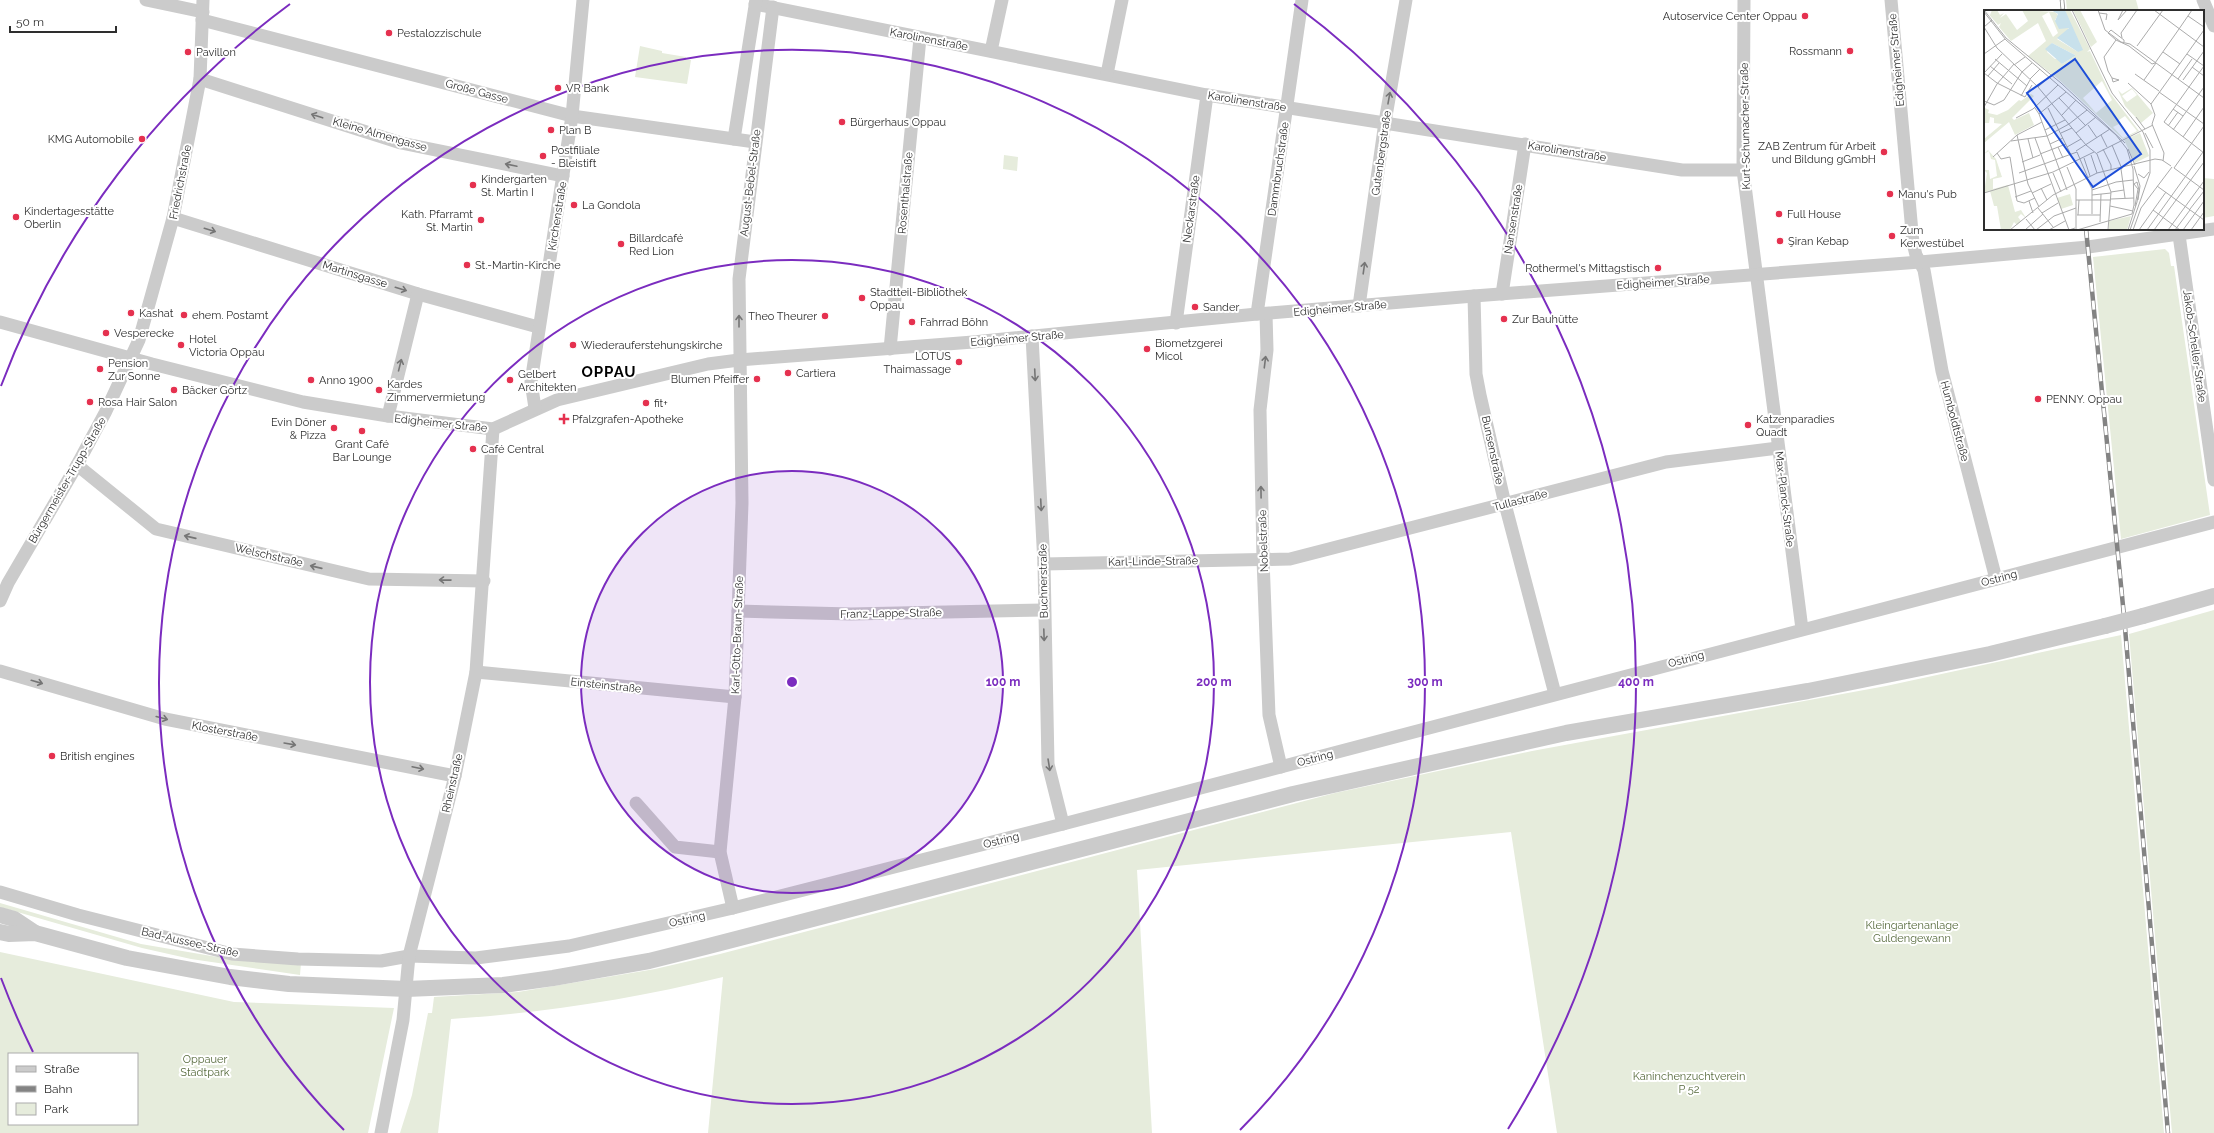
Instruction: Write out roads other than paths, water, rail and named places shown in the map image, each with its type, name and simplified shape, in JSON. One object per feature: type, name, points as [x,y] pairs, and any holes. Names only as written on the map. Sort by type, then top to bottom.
[{"type":"street","name":"Große Gasse","points":[[146,0],[203,11],[572,116],[755,142]]},
{"type":"street","name":"Kirchenstraße","points":[[535,408],[531,382],[538,326],[572,116],[583,0]]},
{"type":"street","points":[[991,51],[1002,0]]},
{"type":"street","points":[[1107,74],[1122,0]]},
{"type":"street","name":"Dammbruchstraße","points":[[1262,314],[1287,107],[1302,0]]},
{"type":"street","name":"Gutenbergstraße","points":[[1359,306],[1385,122],[1406,0]]},
{"type":"street","name":"Kurt-Schumacher-Straße","points":[[1744,0],[1743,170],[1756,275]]},
{"type":"street","name":"Edigheimer Straße","points":[[1891,0],[1913,243],[1920,262]]},
{"type":"street","points":[[2203,0],[2214,26]]},
{"type":"street","name":"Karolinenstraße","points":[[756,2],[773,7],[920,38],[1207,95],[1682,170],[1743,170]]},
{"type":"street","name":"August-Bebel-Straße","points":[[734,139],[756,2]]},
{"type":"street","name":"August-Bebel-Straße","points":[[739,360],[739,278],[773,7]]},
{"type":"street","name":"Friedrichstraße","points":[[131,358],[139,340],[173,218],[200,79],[203,11]]},
{"type":"street","name":"Rosenthalstraße","points":[[890,349],[920,38]]},
{"type":"street","name":"Kleine Almengasse","points":[[200,79],[401,143],[563,176]]},
{"type":"street","name":"Neckarstraße","points":[[1176,323],[1207,95]]},
{"type":"street","name":"Nansenstraße","points":[[1502,294],[1525,144]]},
{"type":"street","name":"Martinsgasse","points":[[173,218],[418,294],[538,326]]},
{"type":"street","name":"Edigheimer Straße","points":[[0,322],[131,358],[303,402],[388,416],[493,429],[535,408],[557,400],[708,364],[739,360],[890,349],[1262,314],[1474,296],[1920,262],[2088,247],[2179,236],[2214,229]]},
{"type":"street","name":"Jakob-Scheller-Straße","points":[[2179,236],[2214,480]]},
{"type":"street","name":"Humboldtstraße","points":[[1920,262],[1926,277],[1942,370],[1996,579]]},
{"type":"street","name":"Max-Planck-Straße","points":[[1756,275],[1802,628]]},
{"type":"street","points":[[388,416],[418,294]]},
{"type":"street","name":"Bunsenstraße","points":[[1474,296],[1476,374],[1504,504],[1555,694]]},
{"type":"street","name":"Nobelstraße","points":[[1262,314],[1267,350],[1260,410],[1268,716],[1281,766]]},
{"type":"street","name":"Buchnerstraße","points":[[1032,336],[1044,564],[1043,610],[1048,764],[1063,824]]},
{"type":"street","name":"Bürgermeister-Trupp-Straße","points":[[0,600],[8,583],[77,465],[105,413],[131,358]]},
{"type":"street","name":"Karl-Otto-Braun-Straße","points":[[732,908],[720,852],[735,697],[742,503],[739,360]]},
{"type":"street","name":"Rheinstraße","points":[[381,1133],[403,1020],[409,956],[455,776],[476,672],[484,581],[493,429]]},
{"type":"street","name":"Tullastraße","points":[[1263,559],[1290,559],[1311,554],[1666,462],[1778,448]]},
{"type":"street","name":"Welschstraße","points":[[77,465],[156,528],[369,580],[484,581]]},
{"type":"street","name":"Ostring","points":[[409,956],[476,958],[568,946],[732,908],[1063,824],[1802,628],[2214,522]]},
{"type":"street","name":"Karl-Linde-Straße","points":[[1044,564],[1263,559]]},
{"type":"street","points":[[0,932],[9,934],[35,934],[127,958],[230,978],[289,984],[406,989],[502,984],[592,972],[649,961],[1301,793],[1566,733],[1808,691],[1990,654],[2105,626],[2214,596]]},
{"type":"street","name":"Franz-Lappe-Straße","points":[[738,611],[851,614],[1043,610]]},
{"type":"street","name":"Klosterstraße","points":[[0,671],[164,719],[455,776]]},
{"type":"street","name":"Einsteinstraße","points":[[476,672],[735,697]]},
{"type":"street","points":[[636,803],[675,847],[720,852]]},
{"type":"street","name":"Bad-Aussee-Straße","points":[[0,892],[78,915],[232,954],[298,959],[381,961],[409,956]]},
{"type":"street","points":[[0,915],[14,919],[35,934]]},
{"type":"railway","points":[[2062,0],[2063,10]]},
{"type":"railway","points":[[2086,230],[2124,616],[2168,1133]]},
{"type":"place","name":"Autoservice Center Oppau","points":[[1805,16]]},
{"type":"place","name":"Pestalozzischule","points":[[389,33]]},
{"type":"place","name":"Rossmann","points":[[1850,51]]},
{"type":"place","name":"Pavillon","points":[[188,52]]},
{"type":"place","name":"VR Bank","points":[[558,88]]},
{"type":"place","name":"Bürgerhaus Oppau","points":[[842,122]]},
{"type":"place","name":"Plan B","points":[[551,130]]},
{"type":"place","name":"KMG Automobile","points":[[142,139]]},
{"type":"place","name":"ZAB Zentrum für Arbeit und Bildung gGmbH","points":[[1884,152]]},
{"type":"place","name":"Postfiliale - Bleistift","points":[[543,156]]},
{"type":"place","name":"Kindergarten St. Martin I","points":[[473,185]]},
{"type":"place","name":"Manu's Pub","points":[[1890,194]]},
{"type":"place","name":"La Gondola","points":[[574,205]]},
{"type":"place","name":"Full House","points":[[1779,214]]},
{"type":"place","name":"Kindertagesstätte Oberlin","points":[[16,217]]},
{"type":"place","name":"Kath. Pfarramt St. Martin","points":[[481,220]]},
{"type":"place","name":"Zum Kerwestübel","points":[[1892,236]]},
{"type":"place","name":"Şiran Kebap","points":[[1780,241]]},
{"type":"place","name":"Billardcafé Red Lion","points":[[621,244]]},
{"type":"place","name":"St.-Martin-Kirche","points":[[467,265]]},
{"type":"place","name":"Rothermel's Mittagstisch","points":[[1658,268]]},
{"type":"place","name":"Stadtteil-Bibliothek Oppau","points":[[862,298]]},
{"type":"place","name":"Sander","points":[[1195,307]]},
{"type":"place","name":"Kashat","points":[[131,313]]},
{"type":"place","name":"ehem. Postamt","points":[[184,315]]},
{"type":"place","name":"Theo Theurer","points":[[825,316]]},
{"type":"place","name":"Zur Bauhütte","points":[[1504,319]]},
{"type":"place","name":"Fahrrad Böhn","points":[[912,322]]},
{"type":"place","name":"Vesperecke","points":[[106,333]]},
{"type":"place","name":"Hotel Victoria Oppau","points":[[181,345]]},
{"type":"place","name":"Wiederauferstehungskirche","points":[[573,345]]},
{"type":"place","name":"Biometzgerei Micol","points":[[1147,349]]},
{"type":"place","name":"LOTUS Thaimassage","points":[[959,362]]},
{"type":"place","name":"Pension Zur Sonne","points":[[100,369]]},
{"type":"place","name":"Cartiera","points":[[788,373]]},
{"type":"place","name":"Blumen Pfeiffer","points":[[757,379]]},
{"type":"place","name":"Anno 1900","points":[[311,380]]},
{"type":"place","name":"Gelbert Architekten","points":[[510,380]]},
{"type":"place","name":"Bäcker Görtz","points":[[174,390]]},
{"type":"place","name":"Kardes Zimmervermietung","points":[[379,390]]},
{"type":"place","name":"PENNY. Oppau","points":[[2038,399]]},
{"type":"place","name":"Rosa Hair Salon","points":[[90,402]]},
{"type":"place","name":"fit+","points":[[646,403]]},
{"type":"place","name":"Pfalzgrafen-Apotheke","points":[[564,419]]},
{"type":"place","name":"Katzenparadies Quadt","points":[[1748,425]]},
{"type":"place","name":"Evin Döner & Pizza","points":[[334,428]]},
{"type":"place","name":"Grant Café Bar Lounge","points":[[362,431]]},
{"type":"place","name":"Café Central","points":[[473,449]]},
{"type":"place","name":"British engines","points":[[52,756]]},
{"type":"district","name":"OPPAU","points":[[609,372]]},
{"type":"park label","name":"Kleingartenanlage Guldengewann","points":[[1912,931]]},
{"type":"park label","name":"Oppauer Stadtpark","points":[[205,1065]]},
{"type":"park label","name":"Kaninchenzuchtverein P 52","points":[[1689,1082]]}]
